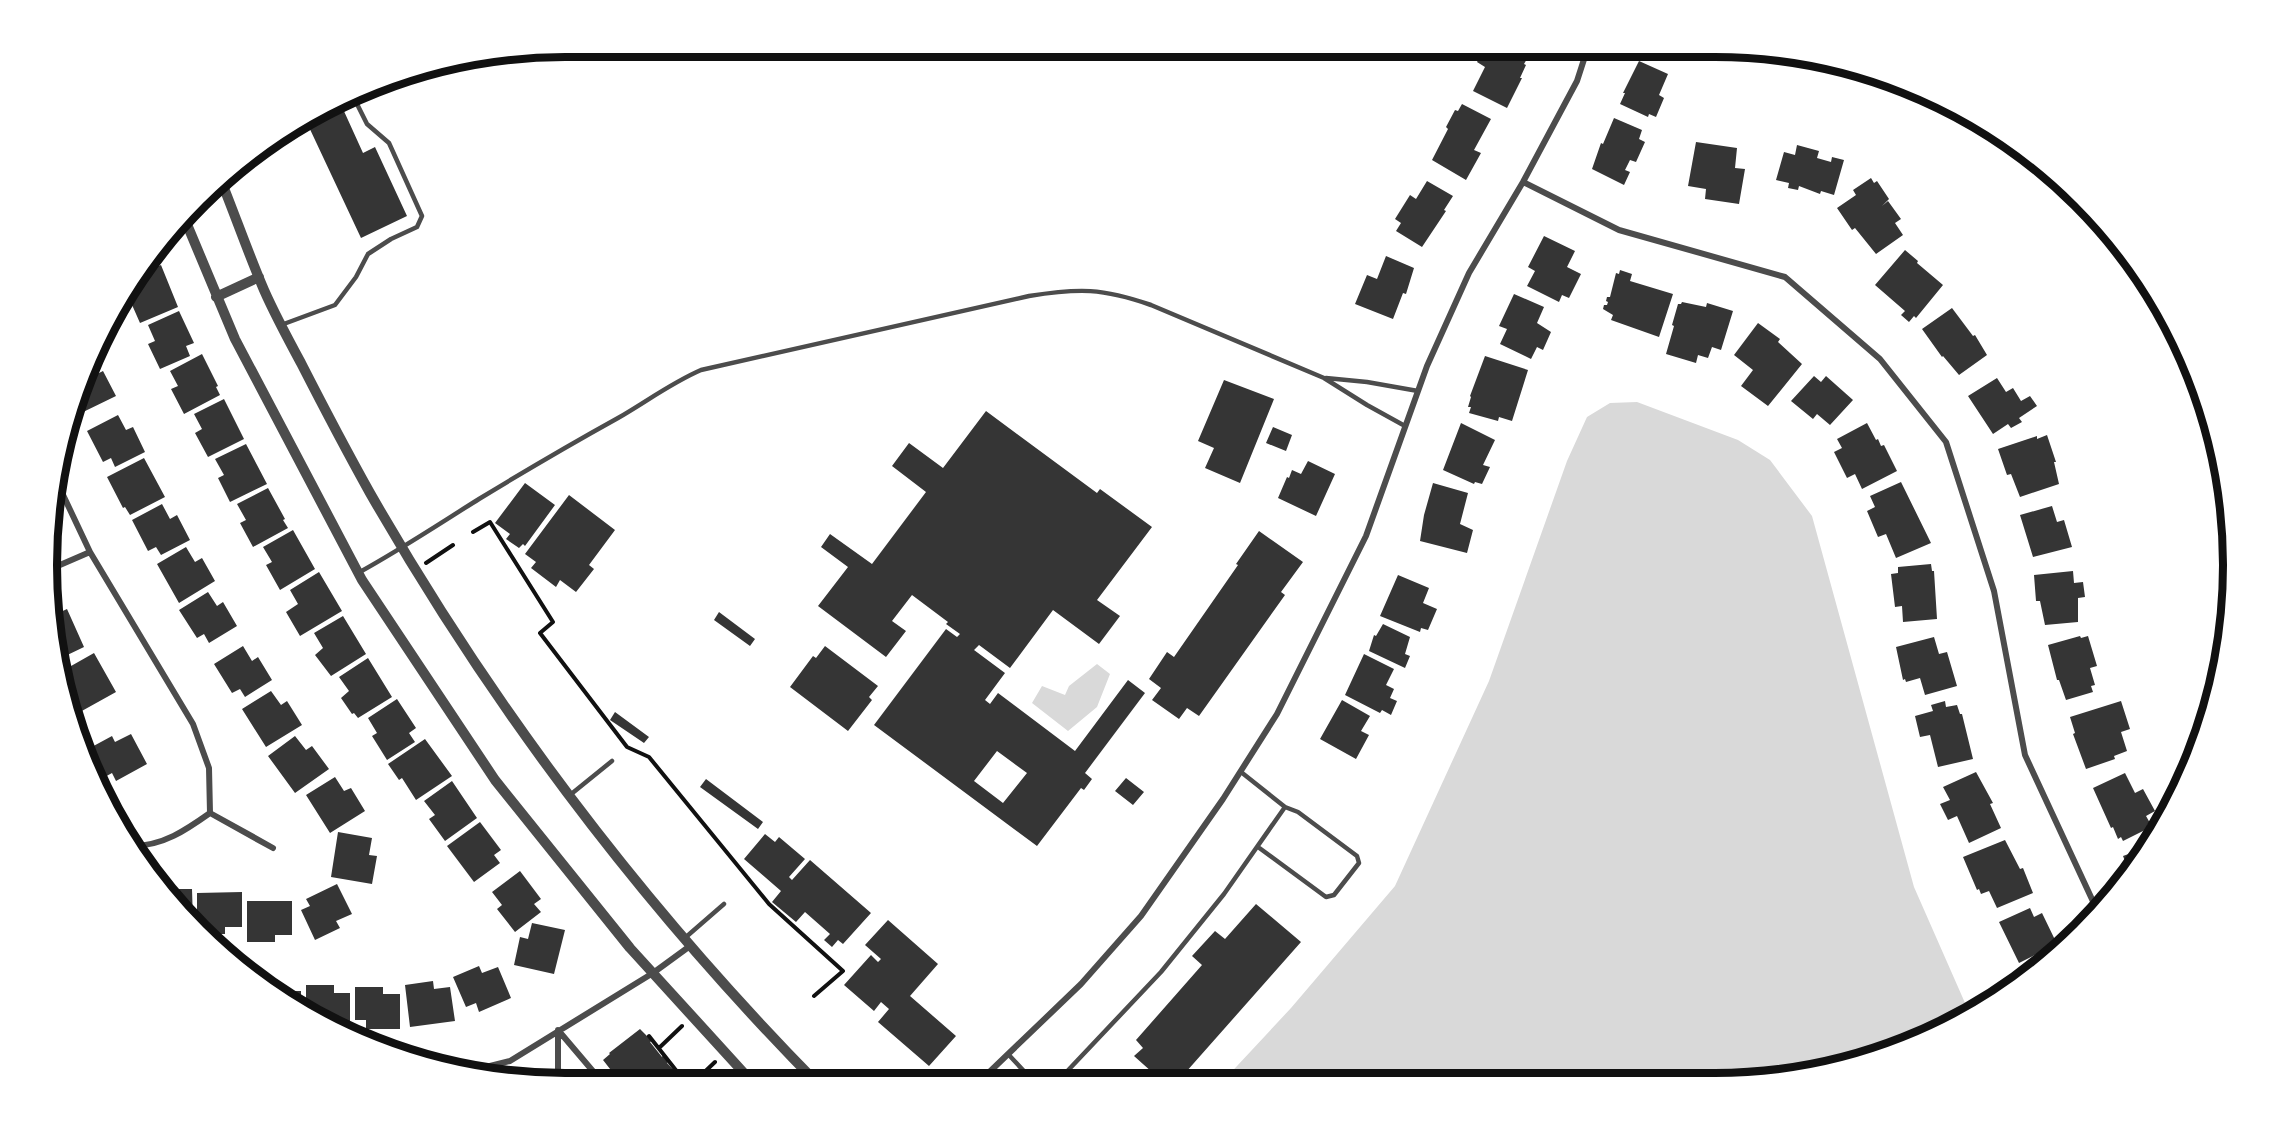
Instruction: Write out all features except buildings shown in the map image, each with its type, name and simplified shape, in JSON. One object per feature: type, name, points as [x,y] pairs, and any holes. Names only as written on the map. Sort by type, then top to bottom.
[{"type":"street","points":[[988,1073],[1080,984],[1141,916],[1241,772],[1293,685],[1366,536],[1427,366],[1469,273],[1523,182],[1577,81],[1584,57]]},
{"type":"street","points":[[1523,182],[1618,230],[1785,277],[1880,359],[1946,442],[1994,591],[2025,755],[2094,903]]},
{"type":"street","points":[[224,189],[258,277],[281,325],[344,447],[426,589],[503,704],[616,857],[688,942],[808,1073]]},
{"type":"street","points":[[187,225],[216,297],[253,374],[358,573],[495,780],[586,895],[744,1073]]},
{"type":"street","points":[[216,297],[258,277]]},
{"type":"street","points":[[62,493],[90,552],[192,724],[209,768],[210,813]]},
{"type":"street","points":[[57,566],[90,552]]},
{"type":"street","points":[[142,846],[180,834],[210,813]]},
{"type":"street","points":[[210,813],[273,848]]},
{"type":"street","points":[[487,1067],[510,1061],[653,973],[688,942]]},
{"type":"street","points":[[558,1030],[558,1073]]},
{"type":"street","points":[[558,1030],[595,1073]]},
{"type":"lane","points":[[281,325],[335,305],[356,277],[368,254],[391,239],[417,227],[422,216],[389,143],[367,124],[356,102]]},
{"type":"lane","points":[[358,573],[402,549],[448,518],[678,380],[701,370],[1029,296],[1068,290],[1100,291],[1123,295],[1151,305],[1324,378],[1406,426]]},
{"type":"lane","points":[[1324,378],[1418,391]]},
{"type":"lane","points":[[569,795],[612,761]]},
{"type":"lane","points":[[1241,772],[1285,807],[1298,812],[1348,850],[1359,859],[1359,863],[1334,895],[1326,897],[1258,847]]},
{"type":"lane","points":[[1066,1073],[1161,972],[1224,894],[1285,807]]},
{"type":"lane","points":[[688,942],[724,903]]},
{"type":"lane","points":[[1008,1054],[1026,1073]]},
{"type":"path","points":[[473,532],[490,522],[553,622],[540,633],[627,747],[649,757],[770,904],[843,971],[814,996]]},
{"type":"path","points":[[425,564],[453,545]]},
{"type":"path","points":[[659,1048],[682,1026]]},
{"type":"path","points":[[650,1036],[678,1073]]},
{"type":"path","points":[[703,1073],[715,1062]]},
{"type":"shaded area","points":[[1637,402],[1738,440],[1770,460],[1812,516],[1914,887],[1967,1006],[1909,1034],[1846,1056],[1781,1069],[1748,1072],[1230,1073],[1291,1008],[1395,886],[1489,681],[1567,461],[1587,417],[1610,403]]},
{"type":"shaded area","points":[[1097,664],[1110,674],[1097,707],[1068,731],[1032,703],[1042,686],[1065,695],[1069,686]]}]
